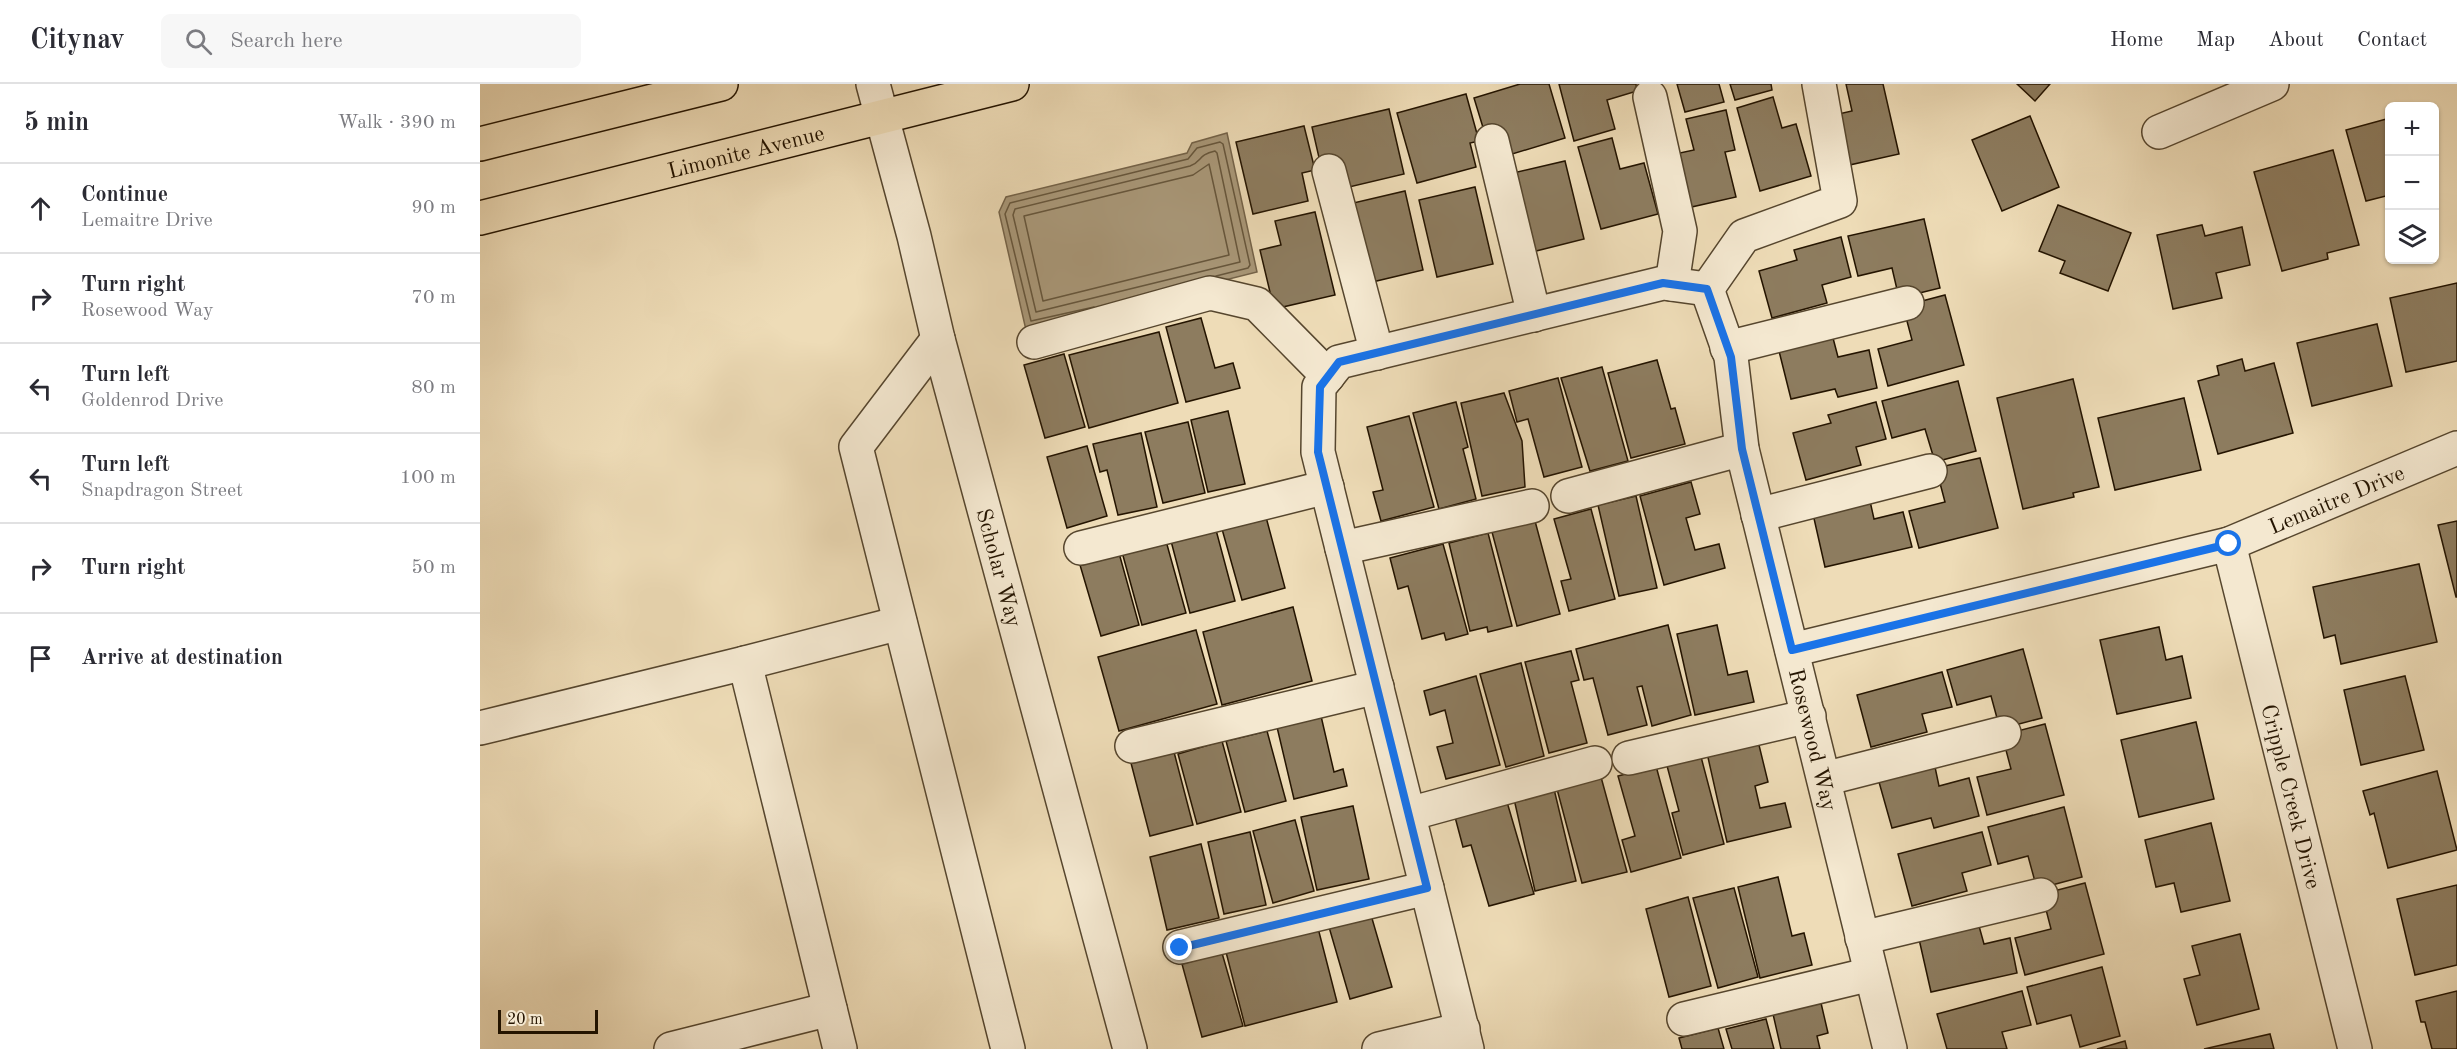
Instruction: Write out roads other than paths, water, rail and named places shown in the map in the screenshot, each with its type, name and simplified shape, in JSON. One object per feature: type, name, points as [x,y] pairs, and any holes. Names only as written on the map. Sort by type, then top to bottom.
[{"type":"main road","points":[[480,144],[721,84]]},
{"type":"main road","name":"Limonite Avenue","points":[[480,218],[1011,84]]},
{"type":"street","name":"Scholar Way","points":[[873,84],[914,236],[938,339],[1130,1049]]},
{"type":"street","points":[[1379,1049],[1465,1039],[1318,452],[1324,381],[1339,362],[1663,283],[1707,289],[1744,236],[1840,201],[1819,84]]},
{"type":"street","points":[[2159,132],[2272,84]]},
{"type":"street","points":[[1650,97],[1680,231],[1672,284]]},
{"type":"street","points":[[1492,141],[1534,315]]},
{"type":"street","points":[[1329,171],[1377,353]]},
{"type":"street","name":"Rosewood Way","points":[[1707,289],[1731,357],[1742,449],[1890,1049]]},
{"type":"street","points":[[1034,342],[1210,293],[1257,304],[1324,381]]},
{"type":"street","points":[[1727,348],[1907,303]]},
{"type":"street","points":[[938,339],[856,447],[1008,1049]]},
{"type":"street","name":"Lemaitre Drive","points":[[1792,650],[2229,544],[2457,448]]},
{"type":"street","points":[[1568,496],[1742,449]]},
{"type":"street","points":[[1758,515],[1930,471]]},
{"type":"street","points":[[1081,548],[1327,487]]},
{"type":"street","points":[[1342,548],[1532,506]]},
{"type":"street","name":"Cripple Creek Drive","points":[[2229,544],[2355,1049]]},
{"type":"street","points":[[480,728],[900,623]]},
{"type":"street","points":[[745,663],[840,1049]]},
{"type":"street","points":[[1132,746],[1377,687]]},
{"type":"street","points":[[1629,758],[1809,716]]},
{"type":"street","points":[[1824,779],[2004,734]]},
{"type":"street","points":[[1409,814],[1595,763]]},
{"type":"street","points":[[1180,948],[1427,888]]},
{"type":"street","points":[[1862,938],[2041,895]]},
{"type":"street","points":[[1684,1019],[1871,974]]},
{"type":"street","points":[[671,1049],[830,1009]]},
{"type":"water","points":[[1227,133],[1257,272],[1026,330],[999,212],[1006,197],[1187,153],[1192,143]]}]
